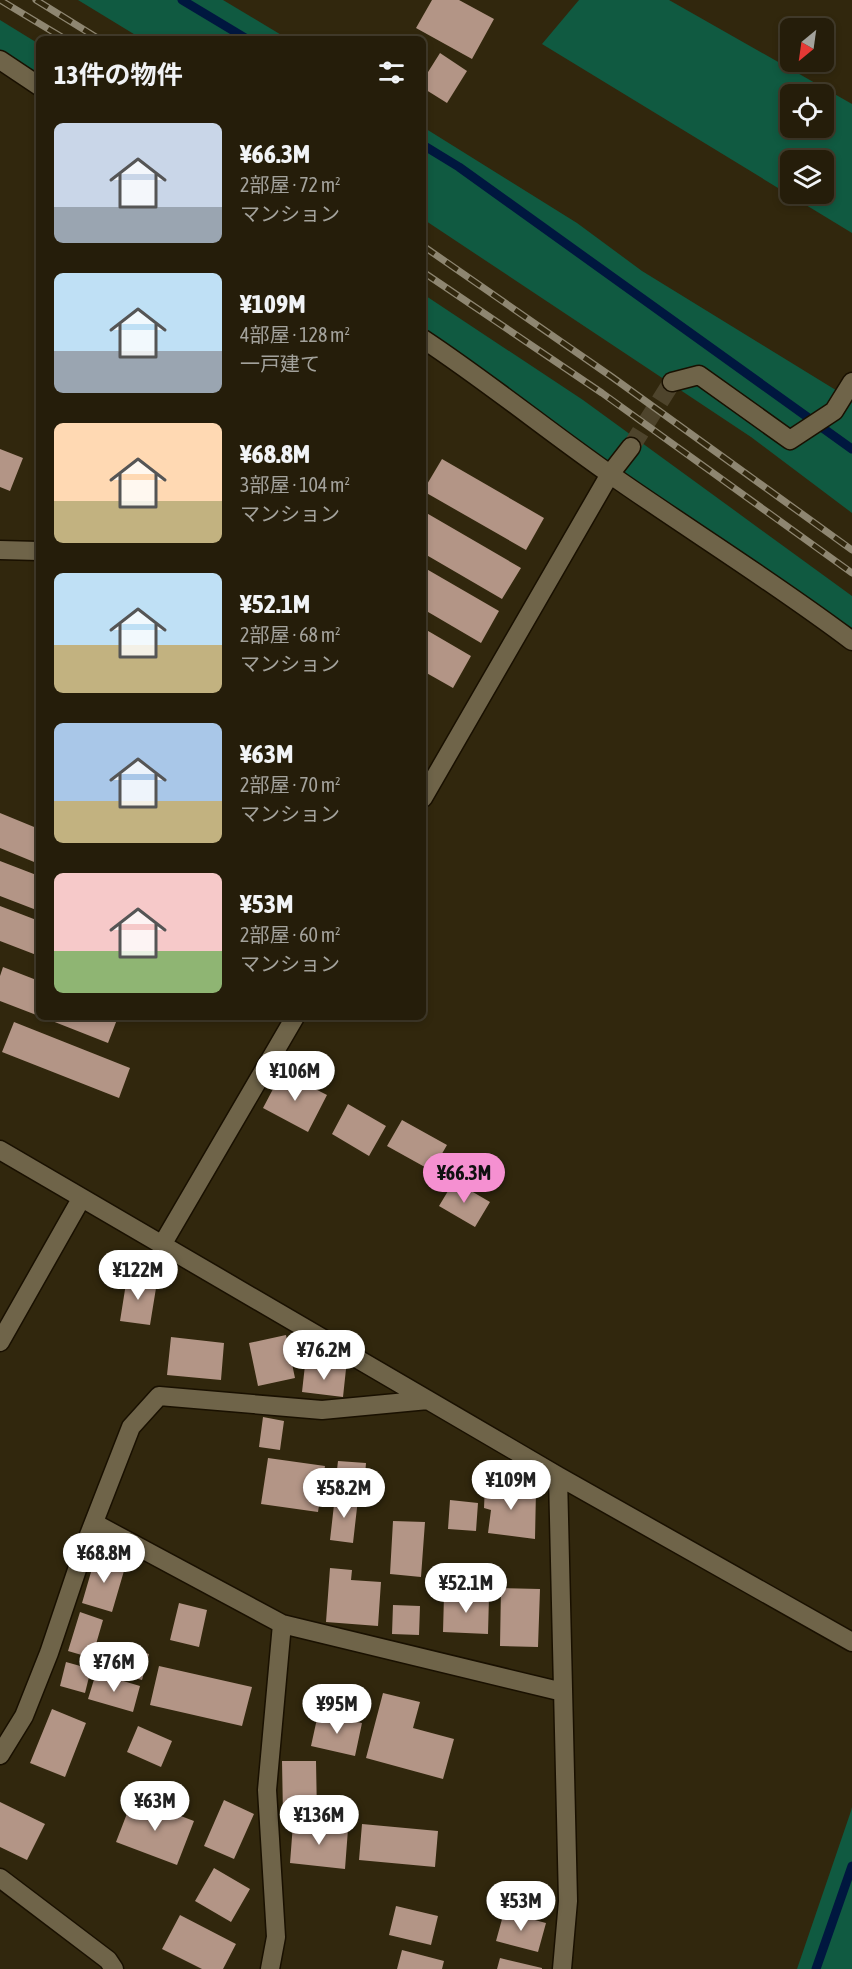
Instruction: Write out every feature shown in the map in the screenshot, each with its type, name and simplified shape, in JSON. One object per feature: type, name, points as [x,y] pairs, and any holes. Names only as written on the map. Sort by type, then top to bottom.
[{"type":"street","points":[[0,60],[36,84]]},
{"type":"street","points":[[426,341],[464,365],[610,474],[805,606],[852,641]]},
{"type":"street","points":[[672,382],[699,375],[790,440],[834,411],[852,382]]},
{"type":"street","points":[[426,793],[610,474],[631,447]]},
{"type":"street","points":[[0,550],[36,551]]},
{"type":"street","points":[[162,1245],[293,1020]]},
{"type":"street","points":[[0,1150],[558,1476],[852,1642]]},
{"type":"street","points":[[0,1342],[81,1199]]},
{"type":"street","points":[[0,1755],[24,1716],[131,1427],[159,1396],[322,1410],[428,1400]]},
{"type":"street","points":[[558,1476],[568,1901],[562,1969]]},
{"type":"street","points":[[94,1523],[282,1624],[563,1692]]},
{"type":"street","points":[[270,1969],[276,1937],[267,1790],[282,1624]]},
{"type":"street","points":[[0,1878],[108,1960],[114,1969]]},
{"type":"green space","points":[[78,0],[223,0],[283,36],[137,36]]},
{"type":"green space","points":[[579,0],[669,0],[780,63],[780,72],[796,72],[817,84],[780,84],[780,138],[834,138],[834,94],[852,104],[852,233],[804,204],[834,204],[834,150],[780,150],[780,189],[542,44]]},
{"type":"green space","points":[[0,20],[36,42],[36,84],[0,60]]},
{"type":"green space","points":[[426,129],[577,223],[642,271],[852,400],[852,513],[751,437],[426,221]]},
{"type":"green space","points":[[426,296],[583,400],[852,596],[852,641],[426,341]]},
{"type":"green space","points":[[852,1807],[852,1969],[797,1969],[851,1811]]},
{"type":"building","points":[[432,0],[459,0],[494,19],[472,59],[416,28]]},
{"type":"building","points":[[440,53],[467,71],[447,103],[426,90],[426,75]]},
{"type":"building","points":[[0,449],[23,458],[10,491],[0,487]]},
{"type":"building","points":[[442,459],[544,518],[526,550],[426,493],[426,486]]},
{"type":"building","points":[[426,513],[521,568],[502,599],[426,555]]},
{"type":"building","points":[[426,569],[499,611],[481,643],[426,611]]},
{"type":"building","points":[[426,630],[471,656],[453,688],[426,673]]},
{"type":"building","points":[[0,813],[36,828],[36,863],[0,848]]},
{"type":"building","points":[[0,861],[36,875],[36,910],[0,896]]},
{"type":"building","points":[[0,906],[36,920],[36,955],[0,941]]},
{"type":"building","points":[[3,967],[36,980],[36,1015],[0,1001],[0,976]]},
{"type":"building","points":[[50,1020],[117,1020],[108,1043]]},
{"type":"building","points":[[14,1022],[130,1068],[119,1098],[2,1052]]},
{"type":"building","points":[[282,1072],[327,1095],[308,1132],[263,1108]]},
{"type":"building","points":[[348,1104],[386,1126],[369,1156],[332,1134]]},
{"type":"building","points":[[402,1120],[447,1145],[432,1171],[387,1146]]},
{"type":"building","points":[[454,1181],[490,1202],[475,1227],[439,1206]]},
{"type":"building","points":[[127,1277],[157,1282],[150,1325],[120,1321]]},
{"type":"building","points":[[286,1335],[295,1378],[258,1386],[249,1343]]},
{"type":"building","points":[[171,1337],[224,1343],[221,1380],[167,1375]]},
{"type":"building","points":[[305,1365],[346,1369],[343,1397],[302,1392]]},
{"type":"building","points":[[263,1417],[284,1421],[280,1450],[259,1447]]},
{"type":"building","points":[[268,1458],[325,1466],[318,1512],[261,1504]]},
{"type":"building","points":[[338,1461],[366,1463],[364,1489],[335,1487]]},
{"type":"building","points":[[485,1485],[536,1490],[535,1539],[488,1533],[491,1510],[484,1508]]},
{"type":"building","points":[[335,1496],[358,1499],[353,1543],[330,1540]]},
{"type":"building","points":[[450,1500],[478,1503],[476,1531],[448,1529]]},
{"type":"building","points":[[393,1521],[425,1522],[421,1577],[390,1574]]},
{"type":"building","points":[[96,1555],[126,1564],[112,1612],[82,1603]]},
{"type":"building","points":[[330,1568],[352,1570],[351,1580],[381,1582],[378,1626],[326,1622]]},
{"type":"building","points":[[501,1588],[540,1589],[538,1647],[500,1646]]},
{"type":"building","points":[[444,1595],[489,1596],[488,1634],[443,1632]]},
{"type":"building","points":[[179,1603],[207,1610],[199,1647],[170,1640]]},
{"type":"building","points":[[393,1605],[420,1606],[419,1635],[392,1634]]},
{"type":"building","points":[[80,1612],[103,1620],[92,1658],[68,1651]]},
{"type":"building","points":[[108,1642],[149,1654],[142,1680],[100,1668]]},
{"type":"building","points":[[66,1662],[91,1669],[85,1693],[60,1686]]},
{"type":"building","points":[[159,1666],[252,1687],[242,1726],[150,1705]]},
{"type":"building","points":[[96,1673],[140,1686],[133,1712],[88,1699]]},
{"type":"building","points":[[383,1693],[420,1702],[413,1728],[454,1739],[443,1779],[366,1758]]},
{"type":"building","points":[[52,1709],[86,1723],[65,1777],[30,1763]]},
{"type":"building","points":[[318,1714],[362,1723],[355,1756],[311,1746]]},
{"type":"building","points":[[138,1726],[172,1741],[161,1767],[127,1752]]},
{"type":"building","points":[[282,1761],[316,1761],[317,1815],[283,1815]]},
{"type":"building","points":[[133,1798],[194,1821],[177,1865],[116,1842]]},
{"type":"building","points":[[224,1800],[254,1814],[234,1859],[204,1846]]},
{"type":"building","points":[[0,1802],[45,1824],[27,1860],[0,1847]]},
{"type":"building","points":[[293,1824],[348,1829],[345,1869],[290,1863]]},
{"type":"building","points":[[362,1824],[438,1831],[435,1867],[359,1860]]},
{"type":"building","points":[[214,1868],[250,1889],[231,1922],[195,1901]]},
{"type":"building","points":[[396,1906],[438,1916],[431,1945],[389,1935]]},
{"type":"building","points":[[504,1912],[546,1923],[538,1952],[496,1941]]},
{"type":"building","points":[[180,1915],[236,1944],[223,1969],[202,1969],[162,1949]]},
{"type":"building","points":[[402,1950],[444,1961],[442,1969],[397,1969]]},
{"type":"building","points":[[500,1958],[542,1968],[542,1969],[497,1969]]},
{"type":"waterway","points":[[182,0],[242,36]]},
{"type":"waterway","points":[[426,147],[459,167],[852,449]]},
{"type":"waterway","points":[[816,1969],[852,1866]]},
{"type":"tunnel","points":[[631,447],[672,382]]},
{"type":"railway","points":[[0,0],[60,36]]},
{"type":"railway","points":[[36,0],[94,36]]},
{"type":"railway","points":[[426,248],[612,377],[852,550]]},
{"type":"railway","points":[[426,274],[602,393],[852,573]]}]
